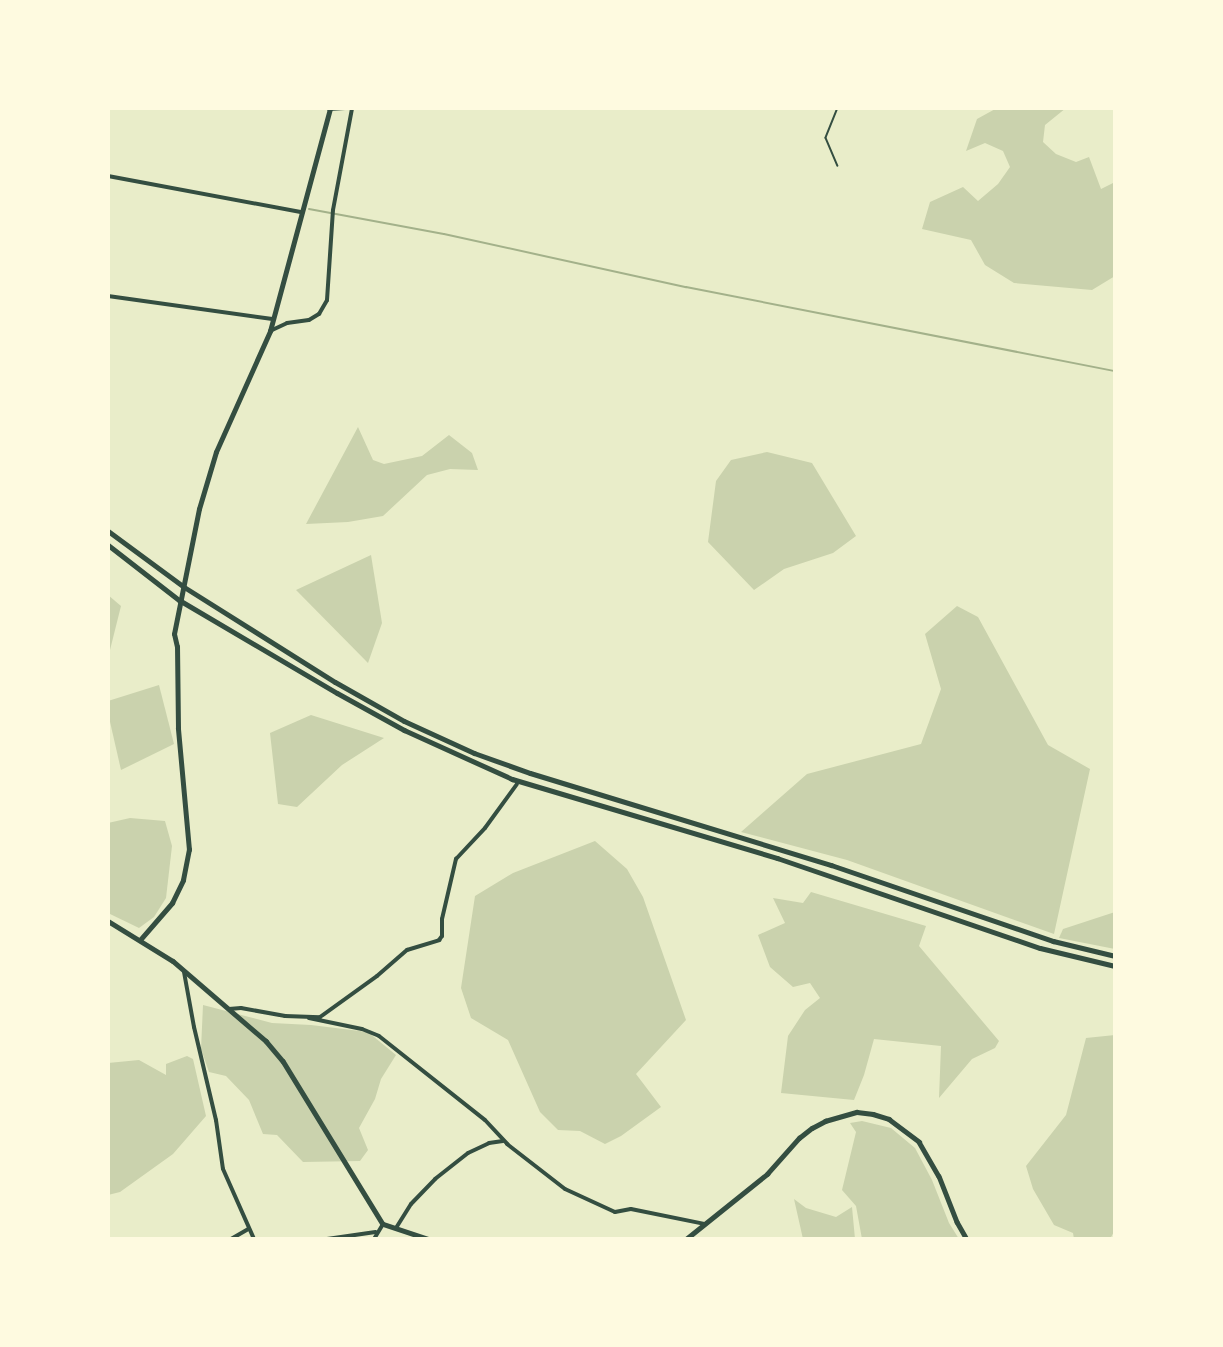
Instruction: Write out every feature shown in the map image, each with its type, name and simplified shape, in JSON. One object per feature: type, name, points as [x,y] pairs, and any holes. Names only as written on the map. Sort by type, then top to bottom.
[{"type":"main road","points":[[108,531],[184,588],[335,682],[404,721],[474,753],[530,773],[831,865],[1053,941],[1115,956]]},
{"type":"main road","points":[[108,545],[179,600],[404,730],[512,778],[777,858],[1040,948],[1115,966]]},
{"type":"street","points":[[140,940],[172,903],[183,880],[189,850],[178,728],[177,647],[174,634],[199,509],[216,452],[270,331],[330,109],[345,108]]},
{"type":"street","points":[[270,331],[286,323],[309,320],[319,314],[327,300],[333,210],[352,108]]},
{"type":"street","points":[[108,176],[301,212]]},
{"type":"street","points":[[108,296],[273,319]]},
{"type":"street","points":[[309,1018],[320,1017],[407,950],[439,940],[442,936],[442,919],[456,859],[485,828],[517,784]]},
{"type":"street","points":[[108,921],[184,970],[266,1041],[283,1061],[383,1224],[428,1239]]},
{"type":"street","points":[[184,970],[194,1027],[216,1120],[221,1165],[254,1239]]},
{"type":"street","points":[[229,1009],[241,1008],[309,1018],[362,1029],[379,1036],[485,1120],[504,1141],[565,1189],[615,1212],[630,1209],[707,1224]]},
{"type":"street","points":[[686,1239],[767,1174],[799,1138],[812,1128],[857,1112],[889,1119],[920,1142],[939,1176],[957,1222],[967,1239]]},
{"type":"street","points":[[396,1228],[411,1204],[435,1179],[468,1153],[489,1143],[504,1141]]},
{"type":"street","points":[[374,1239],[376,1232],[383,1224]]},
{"type":"street","points":[[231,1239],[248,1229]]},
{"type":"street","points":[[327,1239],[376,1232]]},
{"type":"path","points":[[838,108],[826,138],[838,166]]},
{"type":"green space","points":[[997,108],[1066,108],[1045,125],[1043,142],[1056,154],[1076,162],[1089,157],[1101,189],[1115,182],[1115,276],[1092,290],[1014,283],[985,265],[971,240],[922,229],[930,202],[963,187],[978,201],[998,184],[1010,167],[1003,151],[985,143],[966,151],[977,119]]},
{"type":"green space","points":[[358,427],[373,460],[384,464],[422,456],[449,435],[472,453],[478,470],[450,469],[427,475],[383,516],[348,522],[306,524]]},
{"type":"green space","points":[[767,452],[812,463],[856,536],[833,553],[784,569],[754,590],[708,542],[716,481],[731,460]]},
{"type":"green space","points":[[371,555],[382,623],[368,663],[296,590]]},
{"type":"green space","points":[[108,595],[121,606],[108,658]]},
{"type":"green space","points":[[957,606],[978,617],[1048,745],[1090,769],[1054,934],[847,860],[741,832],[807,774],[921,744],[941,689],[925,634]]},
{"type":"green space","points":[[159,685],[174,744],[121,770],[108,713],[108,701]]},
{"type":"green space","points":[[311,715],[384,738],[342,765],[297,807],[278,804],[270,733]]},
{"type":"green space","points":[[130,818],[165,821],[172,846],[166,898],[154,917],[139,928],[108,913],[108,823]]},
{"type":"green space","points":[[595,841],[627,869],[643,897],[686,1020],[636,1074],[661,1107],[621,1136],[605,1144],[580,1131],[558,1130],[540,1112],[508,1040],[471,1018],[461,988],[475,896],[513,873]]},
{"type":"green space","points":[[811,892],[926,926],[919,946],[999,1041],[995,1048],[972,1059],[939,1098],[941,1046],[874,1039],[854,1100],[781,1093],[788,1036],[805,1010],[820,998],[810,983],[793,987],[770,967],[758,935],[785,923],[773,898],[803,903]]},
{"type":"green space","points":[[1115,912],[1115,949],[1059,938],[1063,929]]},
{"type":"green space","points":[[203,1005],[272,1023],[368,1032],[396,1055],[381,1079],[375,1099],[359,1128],[368,1150],[360,1161],[303,1162],[277,1135],[263,1134],[249,1100],[226,1076],[209,1072],[201,1049]]},
{"type":"green space","points":[[1115,1035],[1115,1230],[1110,1239],[1074,1239],[1073,1233],[1054,1225],[1033,1189],[1026,1166],[1066,1115],[1086,1038]]},
{"type":"green space","points":[[187,1056],[193,1059],[206,1116],[173,1154],[120,1192],[108,1195],[108,1063],[139,1060],[166,1075],[166,1064]]},
{"type":"green space","points":[[862,1121],[891,1128],[915,1148],[932,1180],[949,1223],[959,1239],[862,1239],[856,1206],[842,1190],[856,1132],[850,1123]]},
{"type":"green space","points":[[794,1199],[806,1208],[836,1217],[852,1207],[855,1239],[803,1239]]},
{"type":"waterway","points":[[309,209],[444,234],[686,287],[1115,371]]}]
